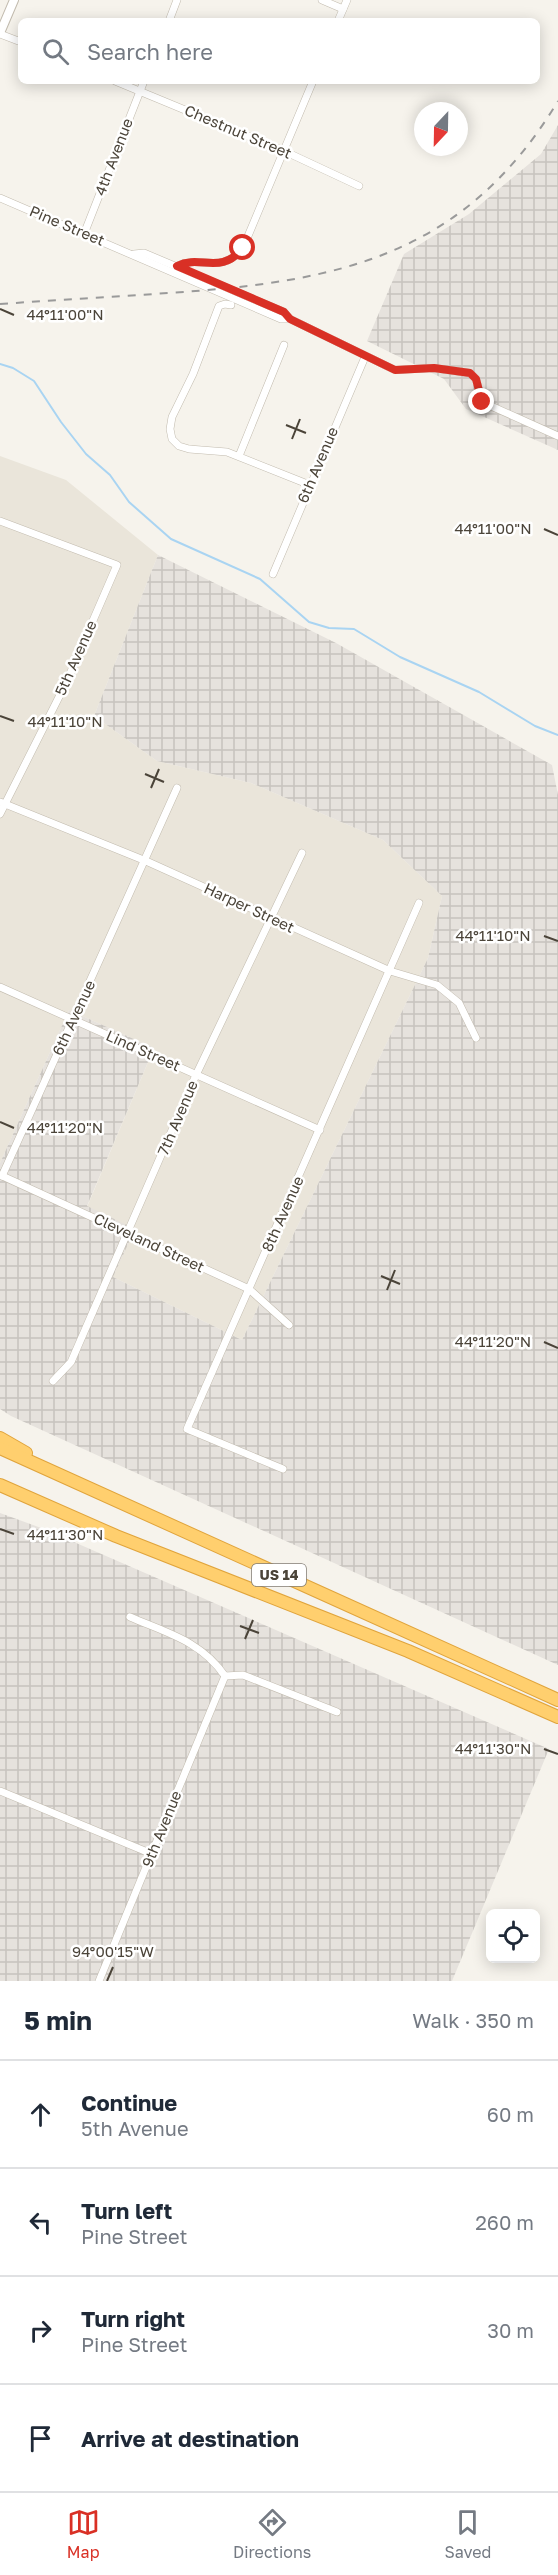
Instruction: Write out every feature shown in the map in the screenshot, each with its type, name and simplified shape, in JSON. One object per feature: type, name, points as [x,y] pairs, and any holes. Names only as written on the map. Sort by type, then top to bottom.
[{"type":"highway","points":[[0,1438],[73,1482]]},
{"type":"highway","name":"US 14","points":[[0,1448],[558,1700]]},
{"type":"highway","name":"US 14","points":[[0,1485],[116,1536],[408,1651],[558,1717]]},
{"type":"highway","points":[[0,1492],[116,1536]]},
{"type":"street","points":[[14,0],[0,33],[18,41]]},
{"type":"street","points":[[170,18],[177,0]]},
{"type":"street","points":[[322,0],[343,9]]},
{"type":"street","points":[[339,18],[347,0]]},
{"type":"street","name":"Chestnut Street","points":[[123,84],[284,151],[359,186]]},
{"type":"street","name":"4th Avenue","points":[[84,234],[143,84]]},
{"type":"street","points":[[177,266],[183,263],[218,264],[234,259],[243,248],[312,84]]},
{"type":"street","name":"Pine Street","points":[[0,198],[281,319],[290,319]]},
{"type":"street","name":"Pine Street","points":[[134,254],[144,253],[284,312],[290,319],[395,370],[434,368],[470,373],[476,379],[482,402],[558,436]]},
{"type":"street","points":[[231,305],[219,306],[193,374],[172,417],[170,429],[172,439],[179,446],[189,449],[227,452],[280,471],[310,485]]},
{"type":"street","points":[[239,456],[284,345]]},
{"type":"street","name":"6th Avenue","points":[[273,574],[365,357]]},
{"type":"street","name":"5th Avenue","points":[[0,520],[117,565],[66,683],[2,803],[0,814]]},
{"type":"street","name":"6th Avenue","points":[[1,1175],[146,861],[177,788]]},
{"type":"street","name":"Harper Street","points":[[2,803],[146,861],[390,971],[437,985],[459,1003],[476,1038]]},
{"type":"street","name":"7th Avenue","points":[[53,1381],[71,1362],[196,1075],[302,853]]},
{"type":"street","name":"8th Avenue","points":[[283,1469],[187,1429],[419,903]]},
{"type":"street","name":"Lind Street","points":[[0,987],[320,1130]]},
{"type":"street","name":"Cleveland Street","points":[[1,1175],[249,1289],[290,1325]]},
{"type":"street","points":[[129,1617],[192,1643],[213,1659],[225,1676],[243,1675],[337,1712]]},
{"type":"street","name":"9th Avenue","points":[[99,1981],[225,1676]]},
{"type":"street","points":[[0,1791],[152,1854]]},
{"type":"shaded area","points":[[558,125],[558,450],[466,409],[444,379],[367,341],[404,254],[469,214],[541,154]]},
{"type":"shaded area","points":[[0,456],[66,480],[158,555],[94,716],[157,761],[251,783],[383,840],[442,896],[428,958],[242,1340],[113,1277],[87,1207],[154,1048],[69,1010],[0,1163]]},
{"type":"shaded area","points":[[158,555],[336,643],[552,765],[558,795],[558,1665],[0,1409],[0,1163],[69,1010],[154,1048],[87,1206],[135,1229],[113,1277],[242,1340],[428,958],[442,896],[383,840],[251,783],[157,761],[94,716]]},
{"type":"shaded area","points":[[0,1513],[44,1529],[549,1749],[452,1981],[0,1981]]},
{"type":"waterway","points":[[0,364],[13,368],[34,381],[86,454],[110,475],[129,502],[171,539],[260,579],[309,622],[329,628],[354,629],[400,657],[479,692],[535,726],[558,735]]},
{"type":"railway","points":[[0,304],[229,288],[287,280],[341,269],[391,251],[438,227],[481,195],[521,154],[558,101]]},
{"type":"route","points":[[243,248],[234,259],[218,264],[183,263],[177,266],[284,312],[290,319],[395,370],[434,368],[470,373],[476,379],[482,402]]}]
